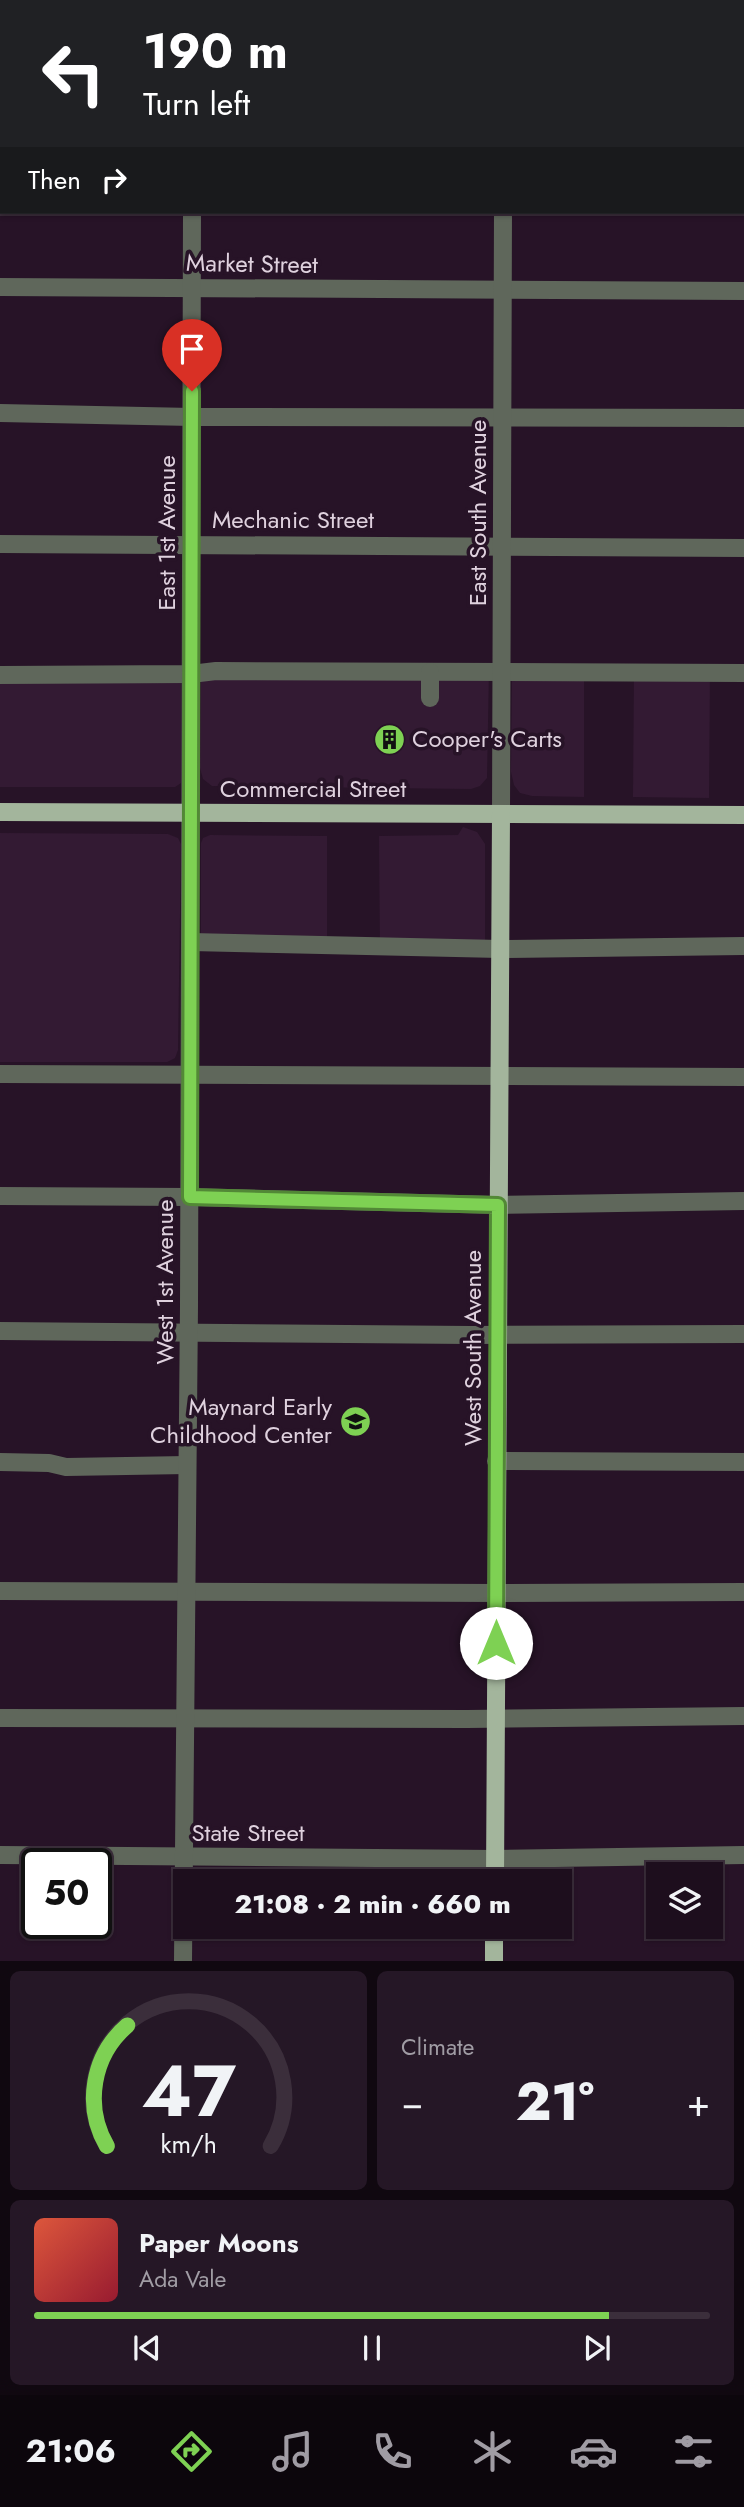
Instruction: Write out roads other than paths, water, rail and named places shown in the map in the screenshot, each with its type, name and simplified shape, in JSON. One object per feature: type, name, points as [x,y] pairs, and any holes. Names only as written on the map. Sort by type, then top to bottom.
[{"type":"main road","name":"Commercial Street","points":[[0,812],[744,815]]},
{"type":"main road","name":"West South Avenue","points":[[495,1869],[500,814]]},
{"type":"main road","points":[[494,1939],[494,1961]]},
{"type":"street","name":"East 1st Avenue","points":[[191,813],[192,214]]},
{"type":"street","name":"East South Avenue","points":[[500,814],[503,214]]},
{"type":"street","name":"Market Street","points":[[0,287],[744,291]]},
{"type":"street","points":[[0,413],[192,417],[744,418]]},
{"type":"street","name":"Mechanic Street","points":[[0,544],[744,548]]},
{"type":"street","points":[[0,675],[191,674],[216,671],[744,673]]},
{"type":"street","points":[[430,672],[430,698]]},
{"type":"street","name":"West 1st Avenue","points":[[183,1961],[191,813]]},
{"type":"street","points":[[191,942],[499,949],[744,946]]},
{"type":"street","points":[[0,1074],[744,1077]]},
{"type":"street","points":[[0,1196],[190,1197],[498,1205],[744,1201]]},
{"type":"street","points":[[0,1331],[744,1334]]},
{"type":"street","points":[[496,1461],[744,1462]]},
{"type":"street","points":[[0,1462],[49,1462],[66,1467],[187,1465]]},
{"type":"street","points":[[0,1591],[744,1591]]},
{"type":"street","points":[[0,1718],[185,1720],[744,1716]]},
{"type":"street","name":"State Street","points":[[0,1855],[495,1858],[744,1855]]},
{"type":"place","name":"Cooper's Carts","points":[[389,739]]},
{"type":"place","name":"Maynard Early Childhood Center","points":[[355,1421]]}]
